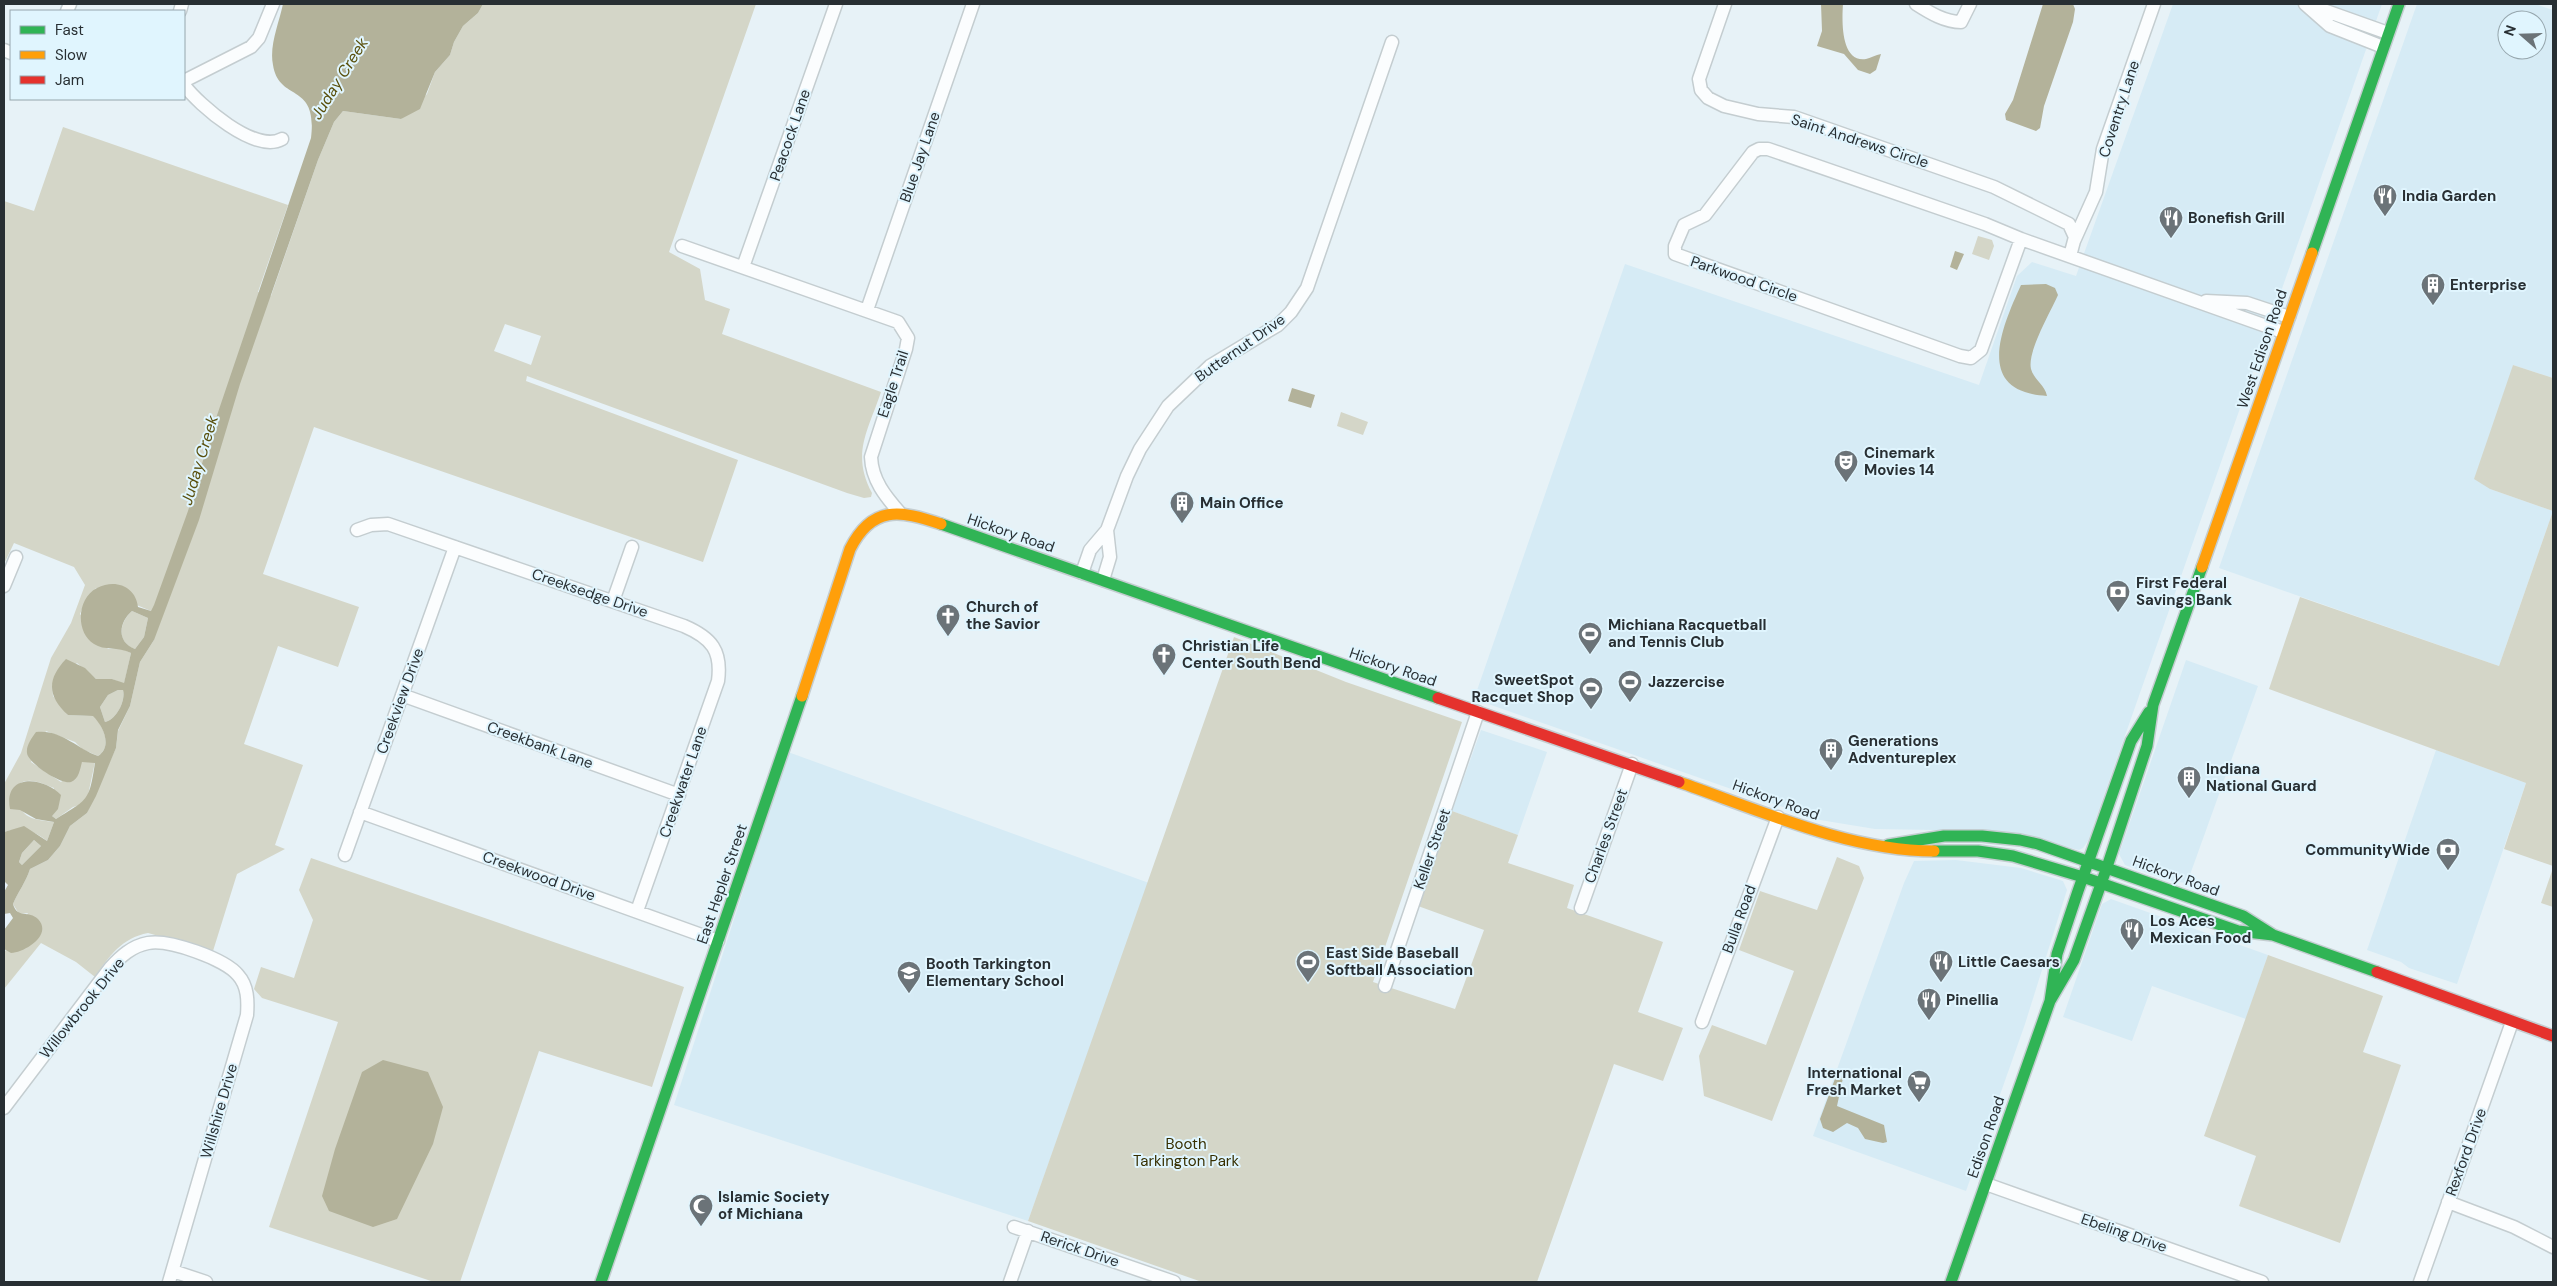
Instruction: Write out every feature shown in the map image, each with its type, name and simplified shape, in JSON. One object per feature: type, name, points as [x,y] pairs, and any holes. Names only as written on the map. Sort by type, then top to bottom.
[{"type":"street","points":[[185,82],[251,47],[259,38],[273,4]]},
{"type":"street","name":"Peacock Lane","points":[[743,267],[836,4]]},
{"type":"street","name":"Blue Jay Lane","points":[[867,310],[973,4]]},
{"type":"street","name":"Saint Andrews Circle","points":[[1725,4],[1699,79],[1701,90],[1708,98],[1724,106],[1758,114],[1794,117],[1831,128],[1994,186],[2069,224],[2074,233],[2074,241]]},
{"type":"street","points":[[1916,4],[1931,14],[1953,22],[1961,22],[1970,4]]},
{"type":"street","name":"Coventry Lane","points":[[2074,241],[2096,192],[2103,149],[2154,4]]},
{"type":"street","points":[[2305,4],[2388,33]]},
{"type":"street","points":[[2305,4],[2330,26],[2383,47]]},
{"type":"street","name":"West Edison Road","points":[[2089,861],[2132,741],[2153,705],[2399,4]]},
{"type":"street","name":"Butternut Drive","points":[[1082,573],[1090,550],[1107,530],[1131,466],[1168,406],[1210,366],[1278,325],[1294,308],[1307,288],[1392,42]]},
{"type":"street","points":[[185,84],[200,104],[229,126],[268,142],[282,139]]},
{"type":"street","name":"Parkwood Circle","points":[[2021,239],[1983,346],[1977,355],[1971,358],[1679,257],[1674,250],[1684,225],[1705,215],[1753,152],[1765,148],[1984,224],[2021,239],[2284,332]]},
{"type":"street","points":[[2070,256],[2074,241]]},
{"type":"street","name":"Eagle Trail","points":[[682,246],[898,322],[908,338],[871,457],[873,474],[895,513]]},
{"type":"street","name":"Parkwood Circle","points":[[2200,301],[2247,303],[2289,317]]},
{"type":"street","name":"Hickory Road","points":[[895,513],[918,516],[1828,834],[1888,845],[1912,852],[1997,852],[2034,861],[2238,930],[2273,935],[2553,1036]]},
{"type":"street","name":"East Hepler Street","points":[[601,1282],[850,549],[861,529],[869,522],[895,513]]},
{"type":"street","name":"Creeksedge Drive","points":[[357,530],[371,525],[388,524],[456,546],[693,630],[721,650]]},
{"type":"street","name":"Butternut Drive","points":[[1103,580],[1110,557],[1107,530]]},
{"type":"street","name":"Creekview Drive","points":[[345,855],[456,546]]},
{"type":"street","points":[[613,601],[632,547]]},
{"type":"street","points":[[4,586],[16,557]]},
{"type":"street","name":"Creekwater Lane","points":[[637,911],[718,681],[721,650]]},
{"type":"street","name":"Creekbank Lane","points":[[402,695],[679,795]]},
{"type":"street","name":"West Edison Road","points":[[2107,867],[2147,746],[2153,705]]},
{"type":"street","name":"Keller Street","points":[[1385,986],[1478,712]]},
{"type":"street","name":"Charles Street","points":[[1581,908],[1632,764]]},
{"type":"street","name":"Creekwood Drive","points":[[360,812],[718,941]]},
{"type":"street","name":"Bulla Road","points":[[1702,1022],[1778,817]]},
{"type":"street","name":"Hickory Road","points":[[1888,845],[1913,838],[2000,837],[2038,844],[2243,916],[2273,935]]},
{"type":"street","name":"Edison Road","points":[[2050,1001],[2056,954],[2089,861]]},
{"type":"street","name":"Edison Road","points":[[1951,1282],[2050,1001],[2074,960],[2107,867]]},
{"type":"street","name":"Willowbrook Drive","points":[[4,1108],[105,974],[131,949],[150,942],[158,942],[208,957]]},
{"type":"street","name":"Willshire Drive","points":[[171,1276],[247,1015],[247,994],[244,983],[230,968],[208,957]]},
{"type":"street","name":"Rexford Drive","points":[[2420,1282],[2512,1022]]},
{"type":"street","name":"Ebeling Drive","points":[[1986,1184],[2262,1282]]},
{"type":"street","points":[[2448,1202],[2514,1227],[2553,1247]]},
{"type":"street","name":"Rerick Drive","points":[[1014,1227],[1174,1282]]},
{"type":"street","points":[[1010,1282],[1028,1232]]},
{"type":"street","points":[[171,1276],[206,1282]]},
{"type":"shaded area","points":[[2173,4],[2382,4],[2088,841],[2083,848],[2079,850],[1995,831],[1875,829],[1820,820],[1474,699],[1625,264],[1979,385],[2017,276],[2032,262],[2076,276]]},
{"type":"shaded area","points":[[2417,4],[2535,4],[2553,10],[2553,378],[2513,365],[2490,489],[2553,511],[2499,666],[2219,568]]},
{"type":"shaded area","points":[[2186,660],[2258,686],[2187,883],[2170,881],[2125,865],[2119,854]]},
{"type":"shaded area","points":[[1481,730],[1547,752],[1518,835],[1452,811]]},
{"type":"shaded area","points":[[2436,750],[2526,783],[2457,984],[2409,968],[2401,962],[2367,950]]},
{"type":"shaded area","name":"Booth Tarkington Elementary School","points":[[788,752],[1149,883],[1028,1221],[674,1105]]},
{"type":"shaded area","points":[[1956,860],[2021,868],[2063,881],[2067,890],[2025,1024],[1966,1191],[1813,1136],[1904,883],[1914,861]]},
{"type":"shaded area","points":[[2111,899],[2268,955],[2246,1019],[2152,986],[2132,1041],[2063,1017],[2102,904]]},
{"type":"green space","points":[[483,4],[756,4],[669,252],[700,269],[705,300],[730,309],[722,334],[881,392],[867,431],[862,454],[866,479],[872,493],[871,497],[864,498],[847,493],[527,376],[526,381],[738,460],[703,562],[314,427],[263,574],[359,607],[338,667],[278,646],[244,744],[303,765],[275,845],[285,849],[237,874],[213,951],[148,933],[139,935],[123,944],[111,955],[95,977],[76,962],[41,943],[4,989],[4,949],[6,951],[28,913],[19,914],[13,904],[30,869],[48,860],[60,846],[70,826],[87,813],[116,748],[118,731],[130,706],[140,662],[154,640],[151,611],[96,588],[85,602],[80,614],[108,649],[120,648],[131,653],[124,684],[112,679],[96,679],[77,663],[52,685],[53,696],[68,715],[94,716],[103,730],[106,742],[105,747],[98,756],[82,749],[75,742],[46,731],[31,762],[61,782],[82,762],[95,762],[88,795],[83,804],[73,807],[56,819],[52,816],[54,788],[31,781],[21,783],[12,791],[23,811],[31,818],[54,822],[47,841],[32,832],[15,830],[4,832],[4,784],[21,753],[51,658],[71,623],[85,585],[74,567],[14,543],[4,564],[4,201],[34,211],[63,127],[288,205],[258,292],[271,296],[318,160],[334,122],[343,111],[401,119],[427,94],[435,72],[450,55],[454,42],[463,26],[478,13]],"holes":[[[505,324],[541,336],[531,365],[494,351]]]},
{"type":"green space","points":[[1978,236],[1992,240],[1994,246],[1989,260],[1972,254]]},
{"type":"green space","points":[[2513,365],[2553,378],[2553,511],[2490,489],[2474,479]]},
{"type":"green space","points":[[1341,412],[1368,422],[1363,435],[1337,426]]},
{"type":"green space","points":[[2553,511],[2553,866],[2504,849],[2526,783],[2269,689],[2300,597],[2499,666]]},
{"type":"green space","points":[[132,611],[148,618],[144,637],[135,649],[129,646],[122,637],[122,626]]},
{"type":"green space","name":"Booth Tarkington Park","points":[[1234,637],[1346,682],[1462,722],[1373,982],[1455,1009],[1484,930],[1418,906],[1452,811],[1518,835],[1508,863],[1574,885],[1567,908],[1663,942],[1638,1012],[1683,1028],[1663,1081],[1614,1064],[1537,1282],[1202,1282],[1028,1221]]},
{"type":"green space","points":[[118,690],[123,690],[122,704],[113,718],[105,722],[100,707],[108,695]]},
{"type":"green space","points":[[34,840],[41,846],[22,865],[19,862],[22,853]]},
{"type":"green space","points":[[1837,857],[1859,866],[1864,878],[1772,1121],[1704,1096],[1699,1056],[1712,1025],[1766,1045],[1794,971],[1739,950],[1760,891],[1817,910]]},
{"type":"green space","points":[[311,858],[684,987],[652,1087],[539,1051],[460,1282],[434,1282],[269,1227],[338,1022],[262,998],[254,989],[261,967],[294,978],[313,920],[299,890]]},
{"type":"green space","points":[[2553,868],[2553,907],[2541,903]]},
{"type":"green space","points":[[2268,955],[2383,996],[2363,1052],[2401,1065],[2340,1243],[2239,1206],[2256,1156],[2204,1136]]},
{"type":"water","name":"Juday Creek","points":[[283,4],[483,4],[478,13],[463,26],[454,42],[450,55],[435,72],[420,109],[401,119],[343,111],[334,122],[318,160],[240,384],[199,520],[154,640],[140,662],[130,706],[118,730],[116,748],[87,813],[70,826],[60,846],[48,860],[30,869],[13,904],[20,913],[35,916],[42,925],[42,931],[40,937],[30,946],[11,953],[4,949],[4,930],[13,918],[10,913],[4,914],[4,892],[8,885],[4,881],[4,832],[24,826],[47,841],[54,822],[36,819],[20,810],[10,809],[9,797],[12,789],[26,781],[44,784],[53,789],[61,795],[58,809],[52,816],[56,819],[81,803],[85,798],[91,785],[95,763],[82,762],[76,779],[66,782],[53,777],[33,762],[27,753],[28,744],[36,732],[45,732],[61,736],[98,756],[103,752],[106,742],[105,736],[93,716],[68,715],[56,701],[52,687],[55,674],[66,659],[85,668],[96,679],[112,679],[124,683],[131,653],[98,646],[88,639],[81,624],[82,607],[90,593],[104,585],[111,584],[124,586],[129,590],[133,594],[138,607],[151,611],[154,605],[188,511],[212,430],[311,138],[312,120],[309,108],[304,100],[282,84],[277,77],[273,65],[273,42]],"holes":[[[132,611],[148,618],[144,637],[135,649],[129,646],[122,637],[122,626]],[[118,690],[123,690],[124,694],[122,704],[116,714],[109,721],[105,722],[100,707],[108,695]],[[34,840],[41,846],[22,865],[19,862],[22,853]]]},
{"type":"water","points":[[1821,4],[1843,4],[1843,29],[1847,47],[1851,54],[1858,58],[1866,59],[1881,54],[1876,70],[1870,74],[1858,70],[1844,54],[1817,46],[1822,31]]},
{"type":"water","points":[[2043,4],[2073,4],[2075,9],[2073,22],[2044,106],[2040,128],[2036,131],[2006,120],[2005,114],[2013,100]]},
{"type":"water","points":[[1955,251],[1964,254],[1957,270],[1950,267]]},
{"type":"water","points":[[2046,284],[2055,288],[2058,295],[2032,353],[2031,369],[2047,396],[2024,392],[2009,383],[2001,371],[1999,356],[2006,320],[2021,285]]},
{"type":"water","points":[[1292,388],[1315,395],[1311,408],[1288,401]]},
{"type":"water","points":[[383,1060],[428,1072],[443,1107],[433,1144],[397,1219],[373,1227],[329,1211],[322,1196],[335,1149],[362,1072]]},
{"type":"water","points":[[1840,1075],[1843,1078],[1837,1106],[1884,1125],[1887,1142],[1883,1143],[1865,1139],[1858,1128],[1847,1123],[1833,1132],[1823,1128],[1820,1119],[1836,1076]]},
{"type":"traffic: fast","points":[[2312,253],[2399,4]]},
{"type":"traffic: fast","points":[[941,524],[1438,698]]},
{"type":"traffic: fast","points":[[2050,1001],[2074,960],[2107,867],[2147,746],[2153,705],[2202,567]]},
{"type":"traffic: fast","points":[[601,1282],[802,696]]},
{"type":"traffic: fast","points":[[1951,1282],[2050,1001],[2057,954],[2078,891],[2131,741],[2149,712]]},
{"type":"traffic: fast","points":[[1888,845],[1944,836],[1982,836],[2038,844],[2243,916],[2273,935],[2377,972]]},
{"type":"traffic: fast","points":[[1934,851],[1978,851],[2013,856],[2083,877],[2238,931],[2273,935]]},
{"type":"traffic: slow","points":[[2202,567],[2312,253]]},
{"type":"traffic: slow","points":[[802,696],[850,549],[859,535],[878,518],[888,515],[913,516],[941,524]]},
{"type":"traffic: slow","points":[[1679,782],[1772,816],[1837,837],[1902,849],[1934,851]]},
{"type":"traffic: jam","points":[[1438,698],[1679,782]]},
{"type":"traffic: jam","points":[[2377,972],[2553,1036]]},
{"type":"place","name":"India Garden","points":[[2385,217]]},
{"type":"place","name":"Bonefish Grill","points":[[2171,239]]},
{"type":"place","name":"Enterprise","points":[[2433,306]]},
{"type":"place","name":"Cinemark Movies 14","points":[[1846,483]]},
{"type":"place","name":"Main Office","points":[[1182,524]]},
{"type":"place","name":"First Federal Savings Bank","points":[[2118,613]]},
{"type":"place","name":"Church of the Savior","points":[[948,637]]},
{"type":"place","name":"Michiana Racquetball and Tennis Club","points":[[1590,655]]},
{"type":"place","name":"Christian Life Center South Bend","points":[[1164,676]]},
{"type":"place","name":"Jazzercise","points":[[1630,703]]},
{"type":"place","name":"SweetSpot Racquet Shop","points":[[1591,710]]},
{"type":"place","name":"Generations Adventureplex","points":[[1831,771]]},
{"type":"place","name":"Indiana National Guard","points":[[2189,799]]},
{"type":"place","name":"CommunityWide","points":[[2448,871]]},
{"type":"place","name":"Los Aces Mexican Food","points":[[2132,951]]},
{"type":"place","name":"East Side Baseball Softball Association","points":[[1308,983]]},
{"type":"place","name":"Little Caesars","points":[[1941,983]]},
{"type":"place","name":"Booth Tarkington Elementary School","points":[[909,994]]},
{"type":"place","name":"Pinellia","points":[[1929,1021]]},
{"type":"place","name":"International Fresh Market","points":[[1919,1103]]},
{"type":"place","name":"Islamic Society of Michiana","points":[[701,1227]]}]
